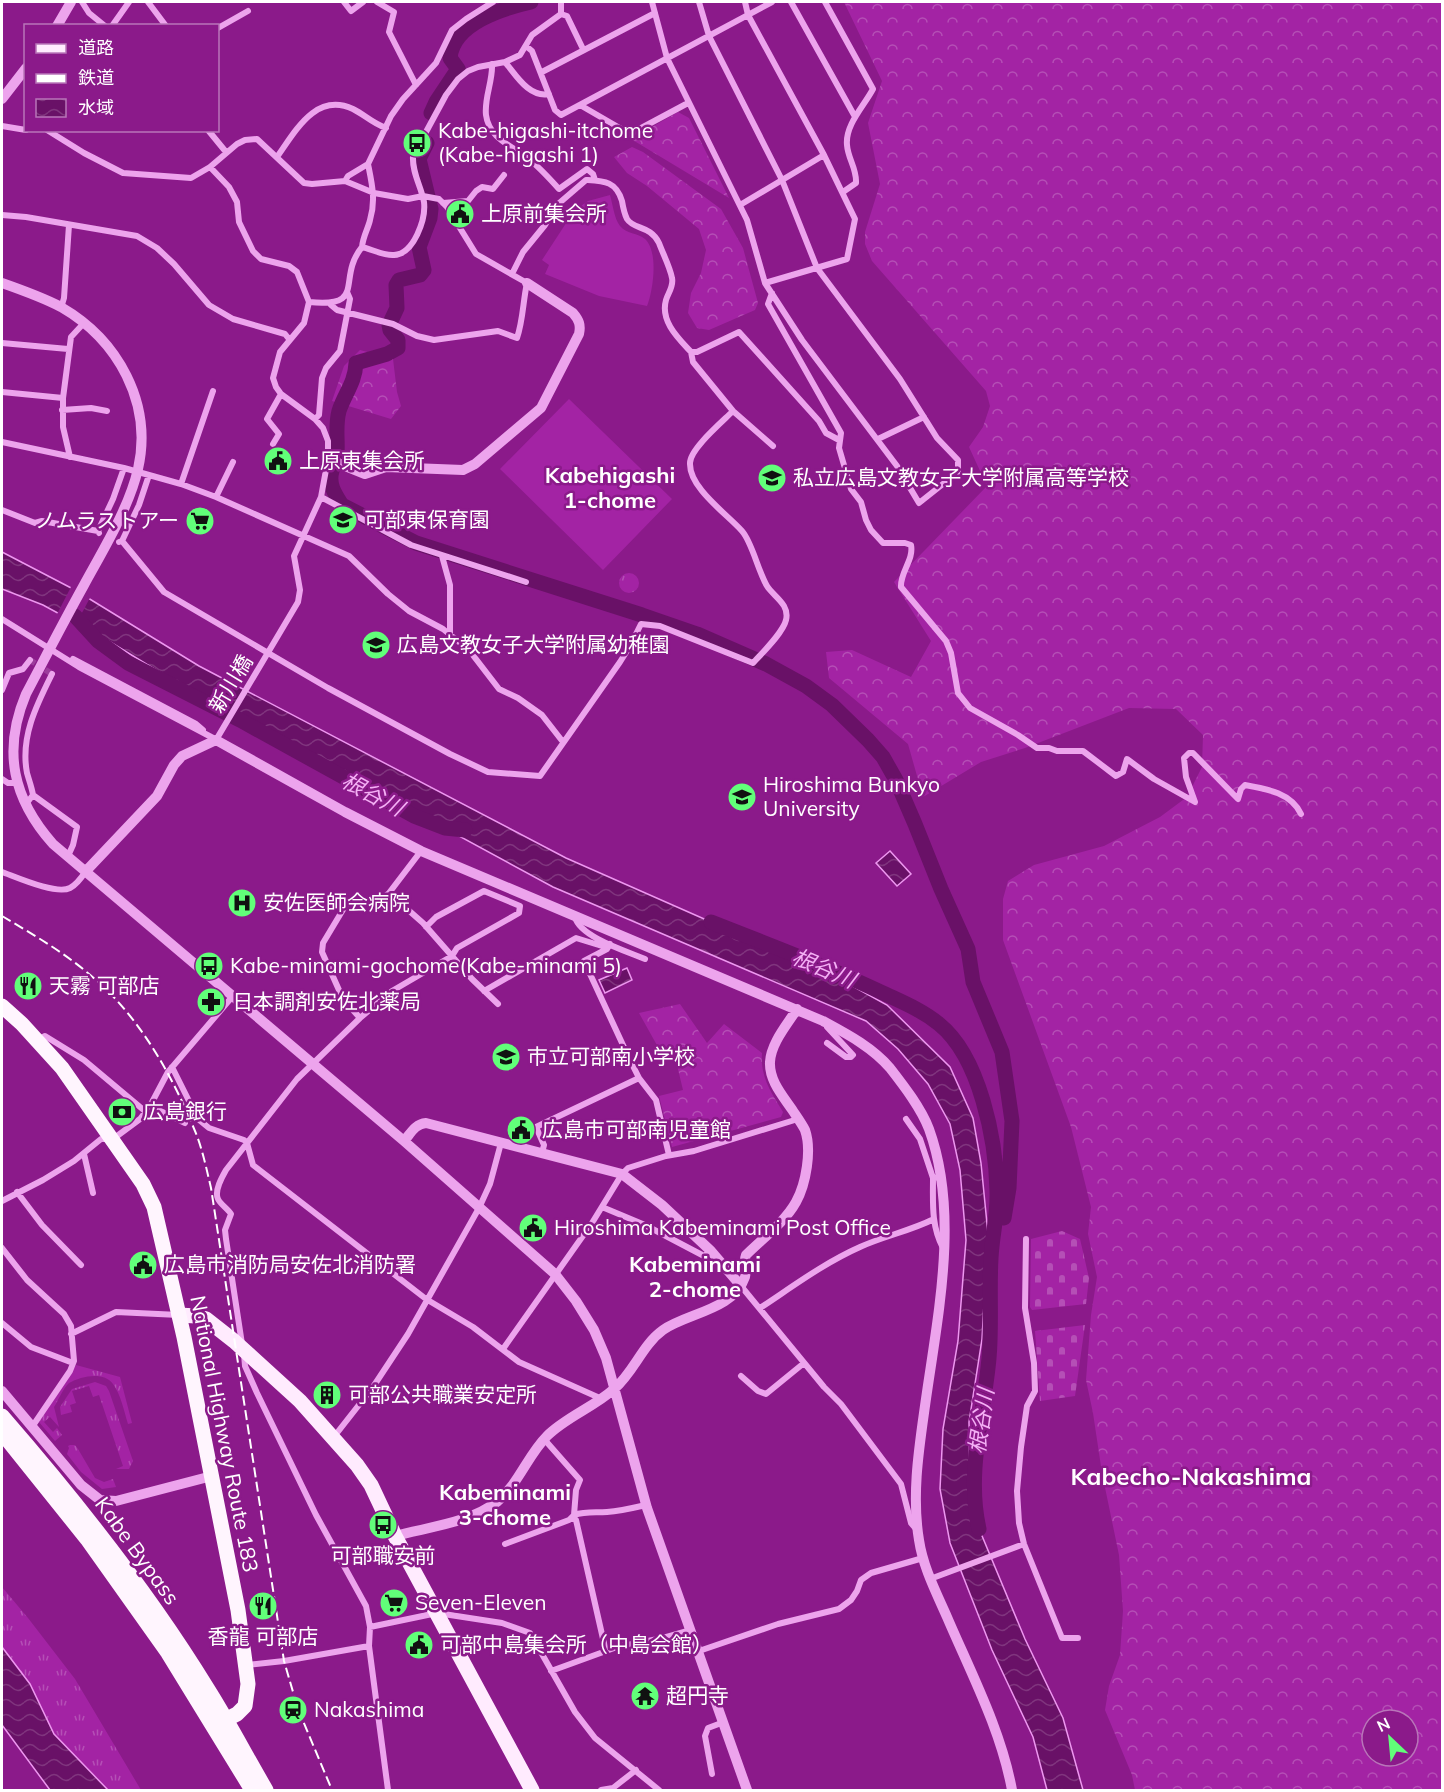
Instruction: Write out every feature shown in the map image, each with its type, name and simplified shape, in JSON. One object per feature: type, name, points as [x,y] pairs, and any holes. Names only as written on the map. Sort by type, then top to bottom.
[{"type":"highway","name":"National Highway Route 183","points":[[2,1006],[62,1068],[143,1184],[154,1207],[212,1476],[238,1610],[246,1665],[248,1684],[245,1706],[220,1723]]},
{"type":"highway","name":"Kabe Bypass","points":[[2,1416],[74,1501],[155,1611],[206,1686],[220,1723]]},
{"type":"highway","name":"Kabe Bypass","points":[[2,1433],[87,1539],[220,1723]]},
{"type":"highway","points":[[220,1723],[252,1791]]},
{"type":"highway","points":[[220,1723],[266,1791]]},
{"type":"main road","points":[[179,1315],[206,1319],[243,1348],[300,1401],[357,1465],[371,1485],[395,1536],[532,1791]]},
{"type":"street","points":[[58,24],[71,2]]},
{"type":"street","points":[[82,2],[89,13],[103,24]]},
{"type":"street","points":[[113,24],[129,2]]},
{"type":"street","points":[[148,2],[164,24]]},
{"type":"street","points":[[344,2],[351,11],[363,2]]},
{"type":"street","points":[[377,2],[394,12],[389,32],[416,85]]},
{"type":"street","points":[[345,180],[368,164],[397,108],[436,63],[452,30],[493,2]]},
{"type":"street","points":[[362,247],[392,256],[399,254],[413,243],[424,216],[427,197],[412,166],[412,156],[446,95],[458,79],[468,71],[505,62],[520,55],[532,35],[561,14],[562,2]]},
{"type":"street","points":[[652,2],[667,58],[747,220],[765,283],[802,340],[897,466],[919,503],[958,472],[958,460],[937,438],[900,379],[817,268],[782,180],[709,36],[699,2]]},
{"type":"street","points":[[745,2],[748,15],[824,155],[855,219],[847,259],[765,283]]},
{"type":"street","points":[[526,46],[532,51],[542,72],[555,110],[561,115],[772,2]]},
{"type":"street","points":[[791,2],[854,115]]},
{"type":"street","points":[[825,2],[873,89],[863,107],[854,115],[847,144],[857,174],[856,183],[843,192]]},
{"type":"street","points":[[219,27],[248,11]]},
{"type":"street","points":[[542,72],[655,13]]},
{"type":"street","points":[[561,14],[567,16],[583,49]]},
{"type":"street","points":[[505,62],[532,92],[545,96],[549,94]]},
{"type":"street","points":[[492,64],[493,73],[486,117],[490,128],[499,139],[530,160],[559,189],[587,169],[596,180]]},
{"type":"street","points":[[2,99],[24,71]]},
{"type":"street","points":[[580,105],[630,134],[688,103]]},
{"type":"street","points":[[277,157],[298,128],[317,109],[326,105],[338,104],[355,110],[373,124],[386,128]]},
{"type":"street","points":[[2,126],[24,130]]},
{"type":"street","points":[[50,132],[123,173],[191,178],[210,167],[226,152],[245,140],[257,139],[304,183],[345,180],[374,193],[408,199],[427,197],[439,199],[477,254],[573,313],[578,320],[579,334],[541,408],[475,464],[463,470],[386,467],[364,474],[332,462]]},
{"type":"street","points":[[210,132],[226,152]]},
{"type":"street","points":[[740,205],[824,155]]},
{"type":"street","points":[[309,302],[331,305],[341,301],[347,292],[355,255],[362,247],[362,238],[370,222],[374,193],[368,164]]},
{"type":"street","points":[[210,167],[229,187],[237,202],[239,222],[253,250],[261,259],[289,266],[297,272],[309,302],[304,323],[280,352],[273,378],[281,394],[315,419],[319,415],[322,378],[326,368],[340,351],[350,299],[347,292]]},
{"type":"street","points":[[443,203],[468,201],[482,187],[493,189],[504,175]]},
{"type":"street","points":[[512,274],[523,252],[545,225],[557,205],[586,180],[606,181],[615,186],[626,218],[631,224],[653,234],[658,242],[672,279],[665,308],[674,334],[691,352],[693,362],[733,411],[773,446]]},
{"type":"street","points":[[2,215],[136,236],[157,248],[174,264],[209,305],[232,319],[285,334],[289,339]]},
{"type":"street","points":[[61,308],[64,298],[69,225]]},
{"type":"street","points":[[2,283],[38,296],[61,308],[83,324],[108,348],[122,366],[136,397],[141,436],[137,471],[121,514],[26,694],[17,719],[13,745],[16,783],[25,804],[52,844],[404,1141],[555,1274],[576,1301],[594,1329],[606,1358],[646,1505],[747,1791]]},
{"type":"street","points":[[331,305],[337,310],[391,323],[417,336],[434,340],[498,331],[517,338],[521,328],[527,283]]},
{"type":"street","points":[[772,293],[768,304],[841,433],[839,448],[847,478],[851,489],[861,502],[871,530],[884,543],[911,545],[912,553],[900,582],[901,587],[946,641],[951,653],[958,693],[970,708],[1037,748],[1083,751],[1116,776],[1123,772],[1127,759],[1133,762],[1138,770],[1195,802],[1186,777],[1184,758],[1189,753],[1193,753],[1238,799],[1245,785],[1258,788],[1284,796],[1296,804],[1301,814]]},
{"type":"street","points":[[70,457],[63,427],[63,398],[71,337],[83,324]]},
{"type":"street","points":[[691,352],[697,352],[739,332],[819,421],[826,433],[839,440]]},
{"type":"street","points":[[2,343],[68,349]]},
{"type":"street","points":[[181,484],[213,391]]},
{"type":"street","points":[[2,392],[63,398]]},
{"type":"street","points":[[273,444],[279,434],[267,419],[281,394]]},
{"type":"street","points":[[62,410],[91,408],[107,411]]},
{"type":"street","points":[[149,476],[140,505],[121,542],[164,592],[268,654],[450,754],[489,772],[540,776],[625,654],[641,624],[660,626],[753,663],[784,626],[787,617],[784,604],[767,586],[744,533],[710,500],[691,475],[690,461],[695,450],[733,411]]},
{"type":"street","points":[[878,439],[924,417]]},
{"type":"street","name":"新川橋","points":[[216,740],[298,602],[300,590],[294,556],[321,497],[332,462],[323,428],[315,419]]},
{"type":"street","points":[[2,442],[137,471],[181,484],[216,497],[349,556],[409,611],[450,634],[469,650],[499,689],[518,698],[542,716],[563,742]]},
{"type":"street","points":[[216,497],[233,462]]},
{"type":"street","points":[[2,510],[35,523],[42,521],[99,532],[124,468]]},
{"type":"street","points":[[321,497],[411,545],[526,582]]},
{"type":"street","points":[[442,556],[450,585],[450,634]]},
{"type":"street","points":[[2,620],[185,718],[216,740],[345,812],[421,851],[823,1022],[853,1038],[889,1068],[919,1111],[928,1129],[944,1204],[939,1298],[915,1495],[918,1530],[923,1558],[934,1577],[1000,1742],[1012,1791]]},
{"type":"street","points":[[2,690],[9,673],[23,669],[30,660]]},
{"type":"street","points":[[52,674],[31,717],[27,771],[33,795],[77,827],[68,856]]},
{"type":"street","points":[[2,872],[39,885],[69,889],[157,796],[174,765],[182,756],[216,740]]},
{"type":"street","points":[[2,779],[8,783],[16,783]]},
{"type":"street","points":[[25,804],[33,795]]},
{"type":"street","points":[[360,1018],[343,999],[322,952],[323,943],[344,908],[352,903],[384,897],[421,851]]},
{"type":"street","points":[[388,1791],[366,1606],[316,1515],[245,1366],[225,1230],[231,1214],[218,1200],[217,1195],[226,1170],[297,1079],[360,1018],[392,991],[452,956],[457,948],[519,913],[520,906],[484,891],[436,916],[426,927]]},
{"type":"street","points":[[389,893],[426,927],[498,1004]]},
{"type":"street","points":[[575,917],[577,924],[587,933],[645,959]]},
{"type":"street","points":[[484,991],[576,938],[602,946],[610,944]]},
{"type":"street","points":[[610,944],[607,949],[584,961],[639,1078],[656,1100],[669,1155]]},
{"type":"street","points":[[2,1201],[43,1180],[84,1154],[101,1139],[113,1139],[140,1119],[172,1067],[232,997]]},
{"type":"street","points":[[395,1536],[458,1520],[484,1510],[498,1500],[544,1439],[616,1388],[632,1371],[653,1338],[675,1323],[710,1310],[741,1286],[746,1275],[744,1261],[746,1255],[787,1214],[796,1202],[803,1184],[808,1143],[805,1130],[777,1087],[771,1074],[770,1064],[771,1054],[797,1010]]},
{"type":"street","points":[[823,1022],[853,1055],[846,1057],[827,1043]]},
{"type":"street","points":[[36,1040],[45,1036],[84,1060],[148,1109],[185,1123]]},
{"type":"street","points":[[172,1067],[198,1119],[208,1128],[244,1140],[247,1143],[253,1165],[426,1299],[473,1327],[519,1362],[602,1399]]},
{"type":"street","points":[[542,1153],[544,1145],[536,1127],[639,1078]]},
{"type":"street","points":[[503,1349],[628,1168],[669,1155],[694,1151],[798,1119]]},
{"type":"street","points":[[906,1119],[920,1139],[937,1178],[934,1219],[938,1238],[943,1248]]},
{"type":"street","points":[[404,1141],[415,1127],[420,1123],[426,1123],[622,1174],[662,1205],[711,1251],[824,1387],[841,1404],[901,1484],[911,1523],[918,1530]]},
{"type":"street","points":[[333,1438],[385,1369],[408,1334],[479,1208],[490,1184],[501,1143]]},
{"type":"street","points":[[84,1154],[93,1193]]},
{"type":"street","points":[[17,1192],[42,1225],[81,1265]]},
{"type":"street","points":[[602,1207],[645,1225],[704,1256],[711,1251]]},
{"type":"street","points":[[760,1308],[860,1247],[921,1226],[934,1219]]},
{"type":"street","points":[[1026,1239],[1025,1308],[1034,1363],[1035,1391],[1027,1406],[1017,1491],[1021,1545],[1062,1638],[1078,1638]]},
{"type":"street","points":[[2,1248],[27,1280],[64,1314],[71,1326],[73,1363],[70,1371],[32,1427]]},
{"type":"street","points":[[71,1334],[116,1312],[179,1315]]},
{"type":"street","points":[[2,1323],[31,1347],[73,1363]]},
{"type":"street","points":[[741,1376],[758,1391],[766,1394],[804,1363]]},
{"type":"street","points":[[2,1391],[81,1485],[100,1500],[116,1501],[212,1476]]},
{"type":"street","points":[[544,1439],[580,1480],[576,1490],[574,1517],[606,1652]]},
{"type":"street","points":[[505,1544],[595,1511],[604,1513],[622,1511],[646,1505]]},
{"type":"street","points":[[934,1577],[1021,1545]]},
{"type":"street","points":[[699,1651],[778,1624],[839,1609],[851,1600],[861,1580],[871,1573],[923,1558]]},
{"type":"street","points":[[370,1627],[437,1613],[502,1623],[530,1633],[575,1712],[596,1738],[659,1791]]},
{"type":"street","points":[[551,1671],[606,1652],[691,1629]]},
{"type":"street","points":[[246,1665],[369,1646]]},
{"type":"street","points":[[712,1774],[705,1736],[708,1728],[724,1722]]},
{"type":"street","points":[[601,1791],[613,1788],[636,1770]]},
{"type":"green space","points":[[844,2],[1442,2],[1442,1790],[1135,1790],[1132,1775],[1105,1710],[1109,1686],[1120,1655],[1123,1611],[1119,1555],[1086,1380],[1091,1315],[1097,1277],[1088,1234],[1091,1207],[1071,1127],[1003,940],[1003,899],[1008,881],[1034,865],[1104,846],[1160,817],[1187,797],[1202,767],[1203,735],[1176,709],[1129,708],[1025,748],[981,762],[923,797],[908,744],[829,678],[826,652],[852,650],[911,677],[931,641],[894,582],[987,486],[969,447],[983,427],[990,406],[986,391],[872,261],[865,244],[865,232],[880,184],[868,123],[882,81]]},
{"type":"green space","points":[[678,112],[689,118],[729,198],[631,139]]},
{"type":"green space","points":[[632,147],[643,152],[721,209],[743,248],[758,303],[755,310],[709,330],[697,328],[688,313],[691,293],[701,273],[706,250],[699,229],[647,186],[627,173],[614,157]]},
{"type":"green space","points":[[610,195],[620,226],[625,231],[645,239],[652,253],[654,272],[647,306],[599,296],[545,274],[549,265],[542,260],[574,211],[588,201]]},
{"type":"green space","points":[[360,350],[393,359],[401,406],[391,419],[332,401],[344,366]]},
{"type":"green space","points":[[569,399],[672,499],[603,570],[500,469]]},
{"type":"green space","points":[[629,573],[636,576],[639,583],[636,590],[629,593],[622,590],[619,583],[622,576]]},
{"type":"green space","points":[[680,1004],[707,1043],[724,1024],[762,1053],[765,1077],[783,1112],[781,1117],[672,1147],[659,1096],[683,1090],[677,1065],[666,1048],[658,1047],[639,1013]]},
{"type":"green space","points":[[1062,1231],[1080,1239],[1089,1278],[1086,1304],[1032,1310],[1030,1307],[1031,1239]]},
{"type":"green space","points":[[1085,1325],[1075,1396],[1040,1401],[1035,1331]]},
{"type":"green space","points":[[76,1365],[120,1377],[132,1423],[128,1424],[118,1393],[109,1380],[98,1376],[80,1378],[69,1383],[54,1407],[59,1427],[50,1417],[44,1422],[53,1432],[57,1428],[62,1435],[55,1441],[39,1422]]},
{"type":"green space","points":[[95,1382],[106,1386],[109,1391],[133,1461],[129,1469],[116,1469],[123,1466],[99,1395],[93,1397],[89,1386],[72,1391],[76,1403],[70,1405],[72,1412],[61,1415],[60,1407],[72,1389]]},
{"type":"green space","points":[[70,1445],[75,1445],[95,1478],[104,1482],[113,1479],[116,1487],[102,1489],[81,1472],[67,1454]]},
{"type":"green space","points":[[2,1587],[75,1679],[141,1790],[108,1790],[54,1734],[30,1684],[2,1647]]},
{"type":"water","points":[[2,552],[75,590],[199,666],[566,858],[838,978],[887,1005],[950,1067],[973,1118],[981,1163],[988,1234],[982,1339],[969,1422],[970,1480],[980,1531],[1025,1639],[1063,1718],[1083,1790],[1047,1790],[1033,1737],[992,1650],[950,1543],[940,1489],[943,1429],[958,1341],[966,1240],[960,1170],[950,1124],[928,1084],[898,1049],[866,1021],[553,887],[179,684],[102,637],[43,605],[2,589]]},
{"type":"water","points":[[890,851],[911,874],[897,886],[876,863]]},
{"type":"water","points":[[627,968],[632,980],[605,993],[599,980]]},
{"type":"water","points":[[2,1647],[30,1684],[54,1734],[108,1790],[50,1790],[2,1725]]},
{"type":"pier","points":[[72,585],[91,596],[75,626],[56,616]]},
{"type":"waterway","points":[[431,113],[458,69],[450,58],[453,46],[460,35],[470,26],[494,13],[531,2]]},
{"type":"waterway","points":[[427,143],[419,159],[431,209],[419,247],[424,270],[420,275],[399,280],[396,285],[397,308],[389,325],[398,340],[398,348],[387,354],[356,363],[354,376],[338,417],[337,453],[331,476],[335,493],[342,505],[416,543],[697,634],[766,664],[806,686],[832,705],[868,740],[883,757],[896,780],[915,824],[968,949],[973,982],[1002,1052],[1012,1121],[1009,1188],[1004,1218]]},
{"type":"waterway","name":"根谷川","points":[[75,616],[98,641],[128,663],[240,720],[414,816],[445,828],[465,830]]},
{"type":"waterway","name":"根谷川","points":[[711,922],[841,974],[919,1010],[939,1024],[953,1039],[975,1078],[989,1124],[997,1191],[991,1258],[989,1358],[975,1465],[975,1508],[979,1529]]},
{"type":"tunnel","points":[[30,660],[52,674]]},
{"type":"railway","points":[[2,916],[47,943],[79,966],[124,1008],[139,1027],[165,1069],[197,1136],[211,1188],[284,1661],[298,1709],[332,1790]]},
{"type":"place","name":"Kabe-higashi-itchome (Kabe-higashi 1)","points":[[417,143]]},
{"type":"place","name":"上原前集会所","points":[[460,214]]},
{"type":"place","name":"上原東集会所","points":[[278,461]]},
{"type":"place","name":"私立広島文教女子大学附属高等学校","points":[[772,478]]},
{"type":"place","name":"可部東保育園","points":[[343,520]]},
{"type":"place","name":"ノムラストアー","points":[[200,521]]},
{"type":"place","name":"広島文教女子大学附属幼稚園","points":[[376,645]]},
{"type":"place","name":"Hiroshima Bunkyo University","points":[[742,797]]},
{"type":"place","name":"安佐医師会病院","points":[[242,903]]},
{"type":"place","name":"Kabe-minami-gochome(Kabe-minami 5)","points":[[209,966]]},
{"type":"place","name":"天霧 可部店","points":[[28,986]]},
{"type":"place","name":"日本調剤安佐北薬局","points":[[211,1002]]},
{"type":"place","name":"市立可部南小学校","points":[[506,1057]]},
{"type":"place","name":"広島銀行","points":[[122,1112]]},
{"type":"place","name":"広島市可部南児童館","points":[[521,1130]]},
{"type":"place","name":"Hiroshima Kabeminami Post Office","points":[[533,1228]]},
{"type":"place","name":"広島市消防局安佐北消防署","points":[[143,1265]]},
{"type":"place","name":"可部公共職業安定所","points":[[327,1395]]},
{"type":"place","name":"可部職安前","points":[[383,1525]]},
{"type":"place","name":"Seven-Eleven","points":[[394,1603]]},
{"type":"place","name":"香龍 可部店","points":[[263,1606]]},
{"type":"place","name":"可部中島集会所（中島会館）","points":[[419,1645]]},
{"type":"place","name":"超円寺","points":[[645,1696]]},
{"type":"place","name":"Nakashima","points":[[293,1710]]},
{"type":"district","name":"Kabehigashi 1-chome","points":[[610,488]]},
{"type":"district","name":"Kabeminami 2-chome","points":[[695,1276]]},
{"type":"district","name":"Kabecho-Nakashima","points":[[1191,1477]]},
{"type":"district","name":"Kabeminami 3-chome","points":[[505,1504]]}]
